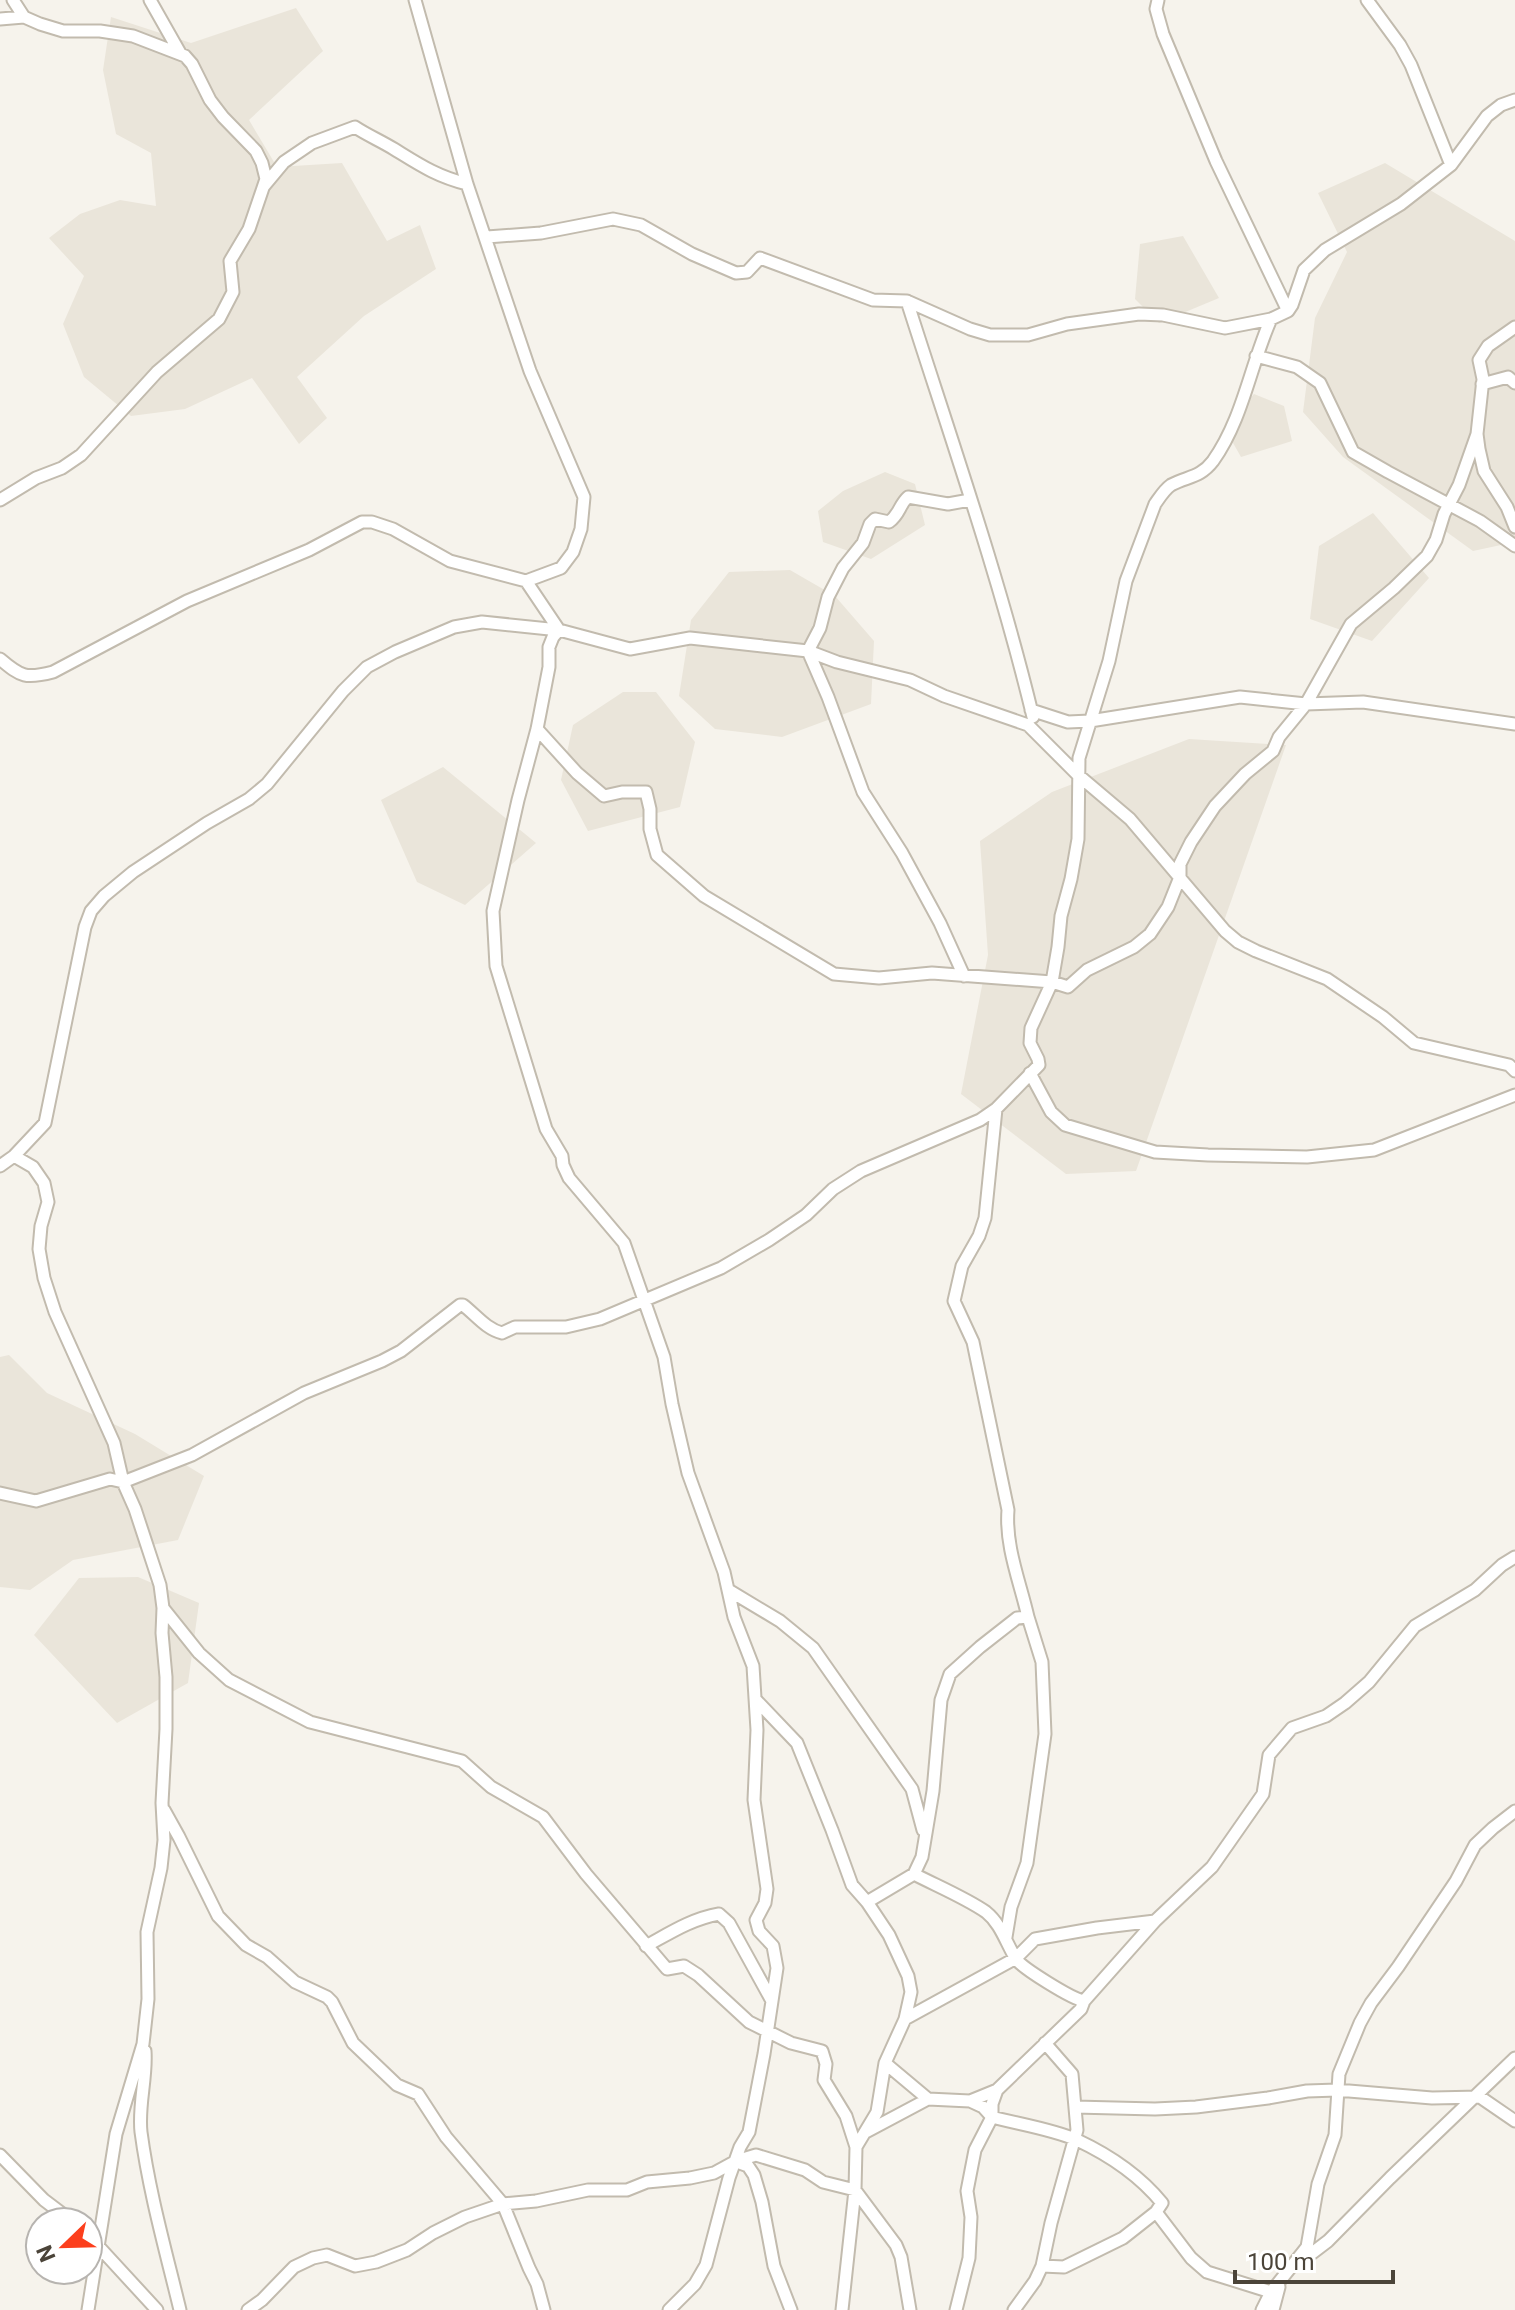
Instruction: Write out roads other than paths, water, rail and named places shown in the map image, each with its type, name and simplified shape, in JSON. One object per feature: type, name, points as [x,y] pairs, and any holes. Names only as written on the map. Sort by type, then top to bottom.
[{"type":"street","points":[[13,0],[24,17]]},
{"type":"street","points":[[0,500],[81,455],[157,372],[219,319],[233,292],[230,261],[249,229],[264,187],[266,179],[262,163],[256,151],[210,100],[192,64],[180,53],[150,0]]},
{"type":"street","points":[[0,659],[17,673],[33,677],[53,672],[187,601],[309,550],[362,522],[393,529],[450,561],[526,581],[561,568],[573,552],[581,529],[584,497],[530,371],[467,184],[415,0]]},
{"type":"street","points":[[1158,0],[1156,9],[1169,49],[1216,161],[1288,311]]},
{"type":"street","points":[[1367,0],[1411,65],[1451,165]]},
{"type":"street","points":[[0,19],[24,17],[63,31],[100,31],[133,36],[180,53]]},
{"type":"street","points":[[487,237],[541,233],[613,219],[641,225],[692,254],[736,273],[747,272],[760,258],[873,300],[907,301],[990,335],[1028,335],[1067,324],[1139,314],[1163,315],[1225,328],[1271,319],[1288,311],[1304,270],[1325,250],[1401,204],[1451,165],[1487,116],[1501,105],[1515,100]]},
{"type":"street","points":[[264,187],[284,162],[302,149],[355,127],[424,168],[446,179],[467,184]]},
{"type":"street","points":[[907,301],[1016,645],[1036,731]]},
{"type":"street","points":[[0,1493],[36,1501],[110,1479],[123,1482],[192,1455],[304,1393],[401,1351],[460,1305],[492,1330],[502,1333],[515,1327],[566,1327],[600,1319],[721,1268],[806,1215],[833,1189],[861,1171],[980,1120],[996,1109],[1039,1065],[1030,1043],[1031,1028],[1052,982],[1061,916],[1071,879],[1078,839],[1079,758],[1109,661],[1126,581],[1155,504],[1172,485],[1205,471],[1215,458],[1242,404],[1271,319]]},
{"type":"street","points":[[537,729],[577,773],[604,796],[646,792],[650,829],[657,855],[704,896],[834,974],[879,978],[932,973],[1052,982],[1068,987],[1087,970],[1134,947],[1150,934],[1168,907],[1180,877],[1180,864],[1191,842],[1215,806],[1245,774],[1273,751],[1279,737],[1306,704],[1351,624],[1427,556],[1459,485],[1477,434],[1482,384],[1479,360],[1488,346],[1515,327]]},
{"type":"street","points":[[1256,356],[1297,367],[1320,383],[1353,452],[1480,521],[1515,546]]},
{"type":"street","points":[[1482,384],[1508,377],[1515,383]]},
{"type":"street","points":[[1477,434],[1484,471],[1507,507],[1515,527]]},
{"type":"street","points":[[808,651],[820,628],[828,597],[875,519],[889,522],[897,516],[908,497],[948,504],[970,500]]},
{"type":"street","points":[[526,581],[559,630]]},
{"type":"street","points":[[0,1166],[14,1156],[45,1123],[85,927],[91,911],[104,896],[133,872],[249,799],[267,784],[343,691],[367,667],[454,627],[482,622],[559,630],[630,649],[690,638],[808,651],[837,662],[910,680],[944,696],[1028,725],[1078,775],[1130,819],[1225,931],[1238,942],[1327,979],[1383,1017],[1414,1043],[1513,1067]]},
{"type":"street","points":[[559,630],[549,647],[549,667],[537,729],[493,911],[496,966],[546,1129],[562,1156],[569,1178],[624,1243],[664,1357],[688,1473],[753,1666],[757,1730],[754,1800],[767,1889],[765,1903],[756,1920],[759,1931],[773,1946],[777,1968],[749,2132],[729,2178],[706,2265],[695,2284],[669,2310]]},
{"type":"street","points":[[808,651],[863,792],[902,853],[940,923],[964,976]]},
{"type":"street","points":[[1031,710],[1068,722],[1090,721],[1240,697],[1306,704],[1363,702],[1515,724]]},
{"type":"street","points":[[1030,1073],[1051,1112],[1065,1125],[1155,1152],[1195,1154],[1307,1157],[1374,1150],[1515,1095]]},
{"type":"street","points":[[996,1109],[985,1218],[962,1266],[954,1301],[976,1354],[1008,1510],[1011,1547],[1042,1662],[1045,1734],[1027,1863],[1011,1907],[1006,1937]]},
{"type":"street","points":[[14,1156],[33,1167],[44,1183],[48,1202],[39,1249],[44,1278],[55,1312],[114,1443],[123,1482],[160,1585],[166,1677],[164,1840],[147,1932],[148,1999],[143,2044],[145,2075],[141,2129],[151,2191],[180,2310]]},
{"type":"street","points":[[970,2101],[997,2090],[1081,2009],[1084,2001],[1155,1921],[1212,1867],[1263,1794],[1269,1755],[1292,1728],[1326,1716],[1345,1703],[1369,1682],[1415,1626],[1475,1590],[1515,1557]]},
{"type":"street","points":[[730,1591],[780,1621],[813,1648],[912,1789],[924,1834]]},
{"type":"street","points":[[163,1608],[199,1653],[229,1680],[310,1722],[462,1761],[491,1787],[543,1817],[586,1874],[667,1969],[684,1966],[749,2022],[791,2043],[822,2051],[826,2064],[824,2080],[846,2116],[856,2147],[855,2190],[842,2310]]},
{"type":"street","points":[[867,1902],[914,1874],[922,1857],[933,1791],[941,1700],[950,1674],[1017,1618],[1028,1617]]},
{"type":"street","points":[[756,1700],[797,1743],[852,1885],[889,1935],[908,1976],[911,1992],[905,2019],[885,2063],[877,2112],[856,2147]]},
{"type":"street","points":[[163,1810],[218,1916],[246,1945],[267,1957],[299,1986],[332,2002],[353,2043],[397,2085],[418,2094],[446,2137],[503,2204],[537,2284],[544,2310]]},
{"type":"street","points":[[1262,2310],[1271,2292],[1307,2247],[1318,2184],[1335,2135],[1337,2090],[1348,2050],[1371,2003],[1456,1881],[1475,1845],[1515,1811]]},
{"type":"street","points":[[914,1874],[987,1913],[1006,1937],[1017,1961],[1076,2000],[1084,2001]]},
{"type":"street","points":[[646,1946],[700,1917],[719,1914],[729,1923],[772,2001]]},
{"type":"street","points":[[905,2019],[1016,1958],[1035,1939],[1155,1921]]},
{"type":"street","points":[[1014,2310],[1042,2266],[1077,2130],[1072,2074],[1045,2043]]},
{"type":"street","points":[[104,2212],[116,2134],[143,2044]]},
{"type":"street","points":[[1295,2264],[1328,2241],[1515,2058]]},
{"type":"street","points":[[885,2063],[928,2099]]},
{"type":"street","points":[[956,2310],[969,2258],[971,2217],[967,2191],[975,2150],[992,2117],[997,2090]]},
{"type":"street","points":[[1075,2107],[1196,2107],[1307,2091],[1337,2090],[1432,2098],[1480,2097],[1515,2121]]},
{"type":"street","points":[[862,2134],[928,2099],[970,2101],[983,2107],[992,2117],[1075,2139],[1145,2182],[1162,2203],[1156,2212],[1123,2238],[1064,2267],[1042,2266]]},
{"type":"street","points":[[0,2155],[52,2206]]},
{"type":"street","points":[[248,2310],[294,2267],[313,2258],[327,2255],[355,2266],[376,2262],[407,2250],[465,2217],[503,2204],[536,2201],[588,2190],[627,2190],[647,2182],[690,2178],[714,2173],[756,2155],[805,2170],[823,2182],[855,2190],[896,2245],[910,2310]]},
{"type":"street","points":[[736,2161],[748,2166],[754,2175],[774,2266],[791,2310]]},
{"type":"street","points":[[1156,2212],[1191,2258],[1207,2272],[1271,2292]]},
{"type":"street","points":[[104,2251],[157,2310]]},
{"type":"street","points":[[1273,2310],[1280,2282]]},
{"type":"street","points":[[88,2310],[92,2286]]}]
